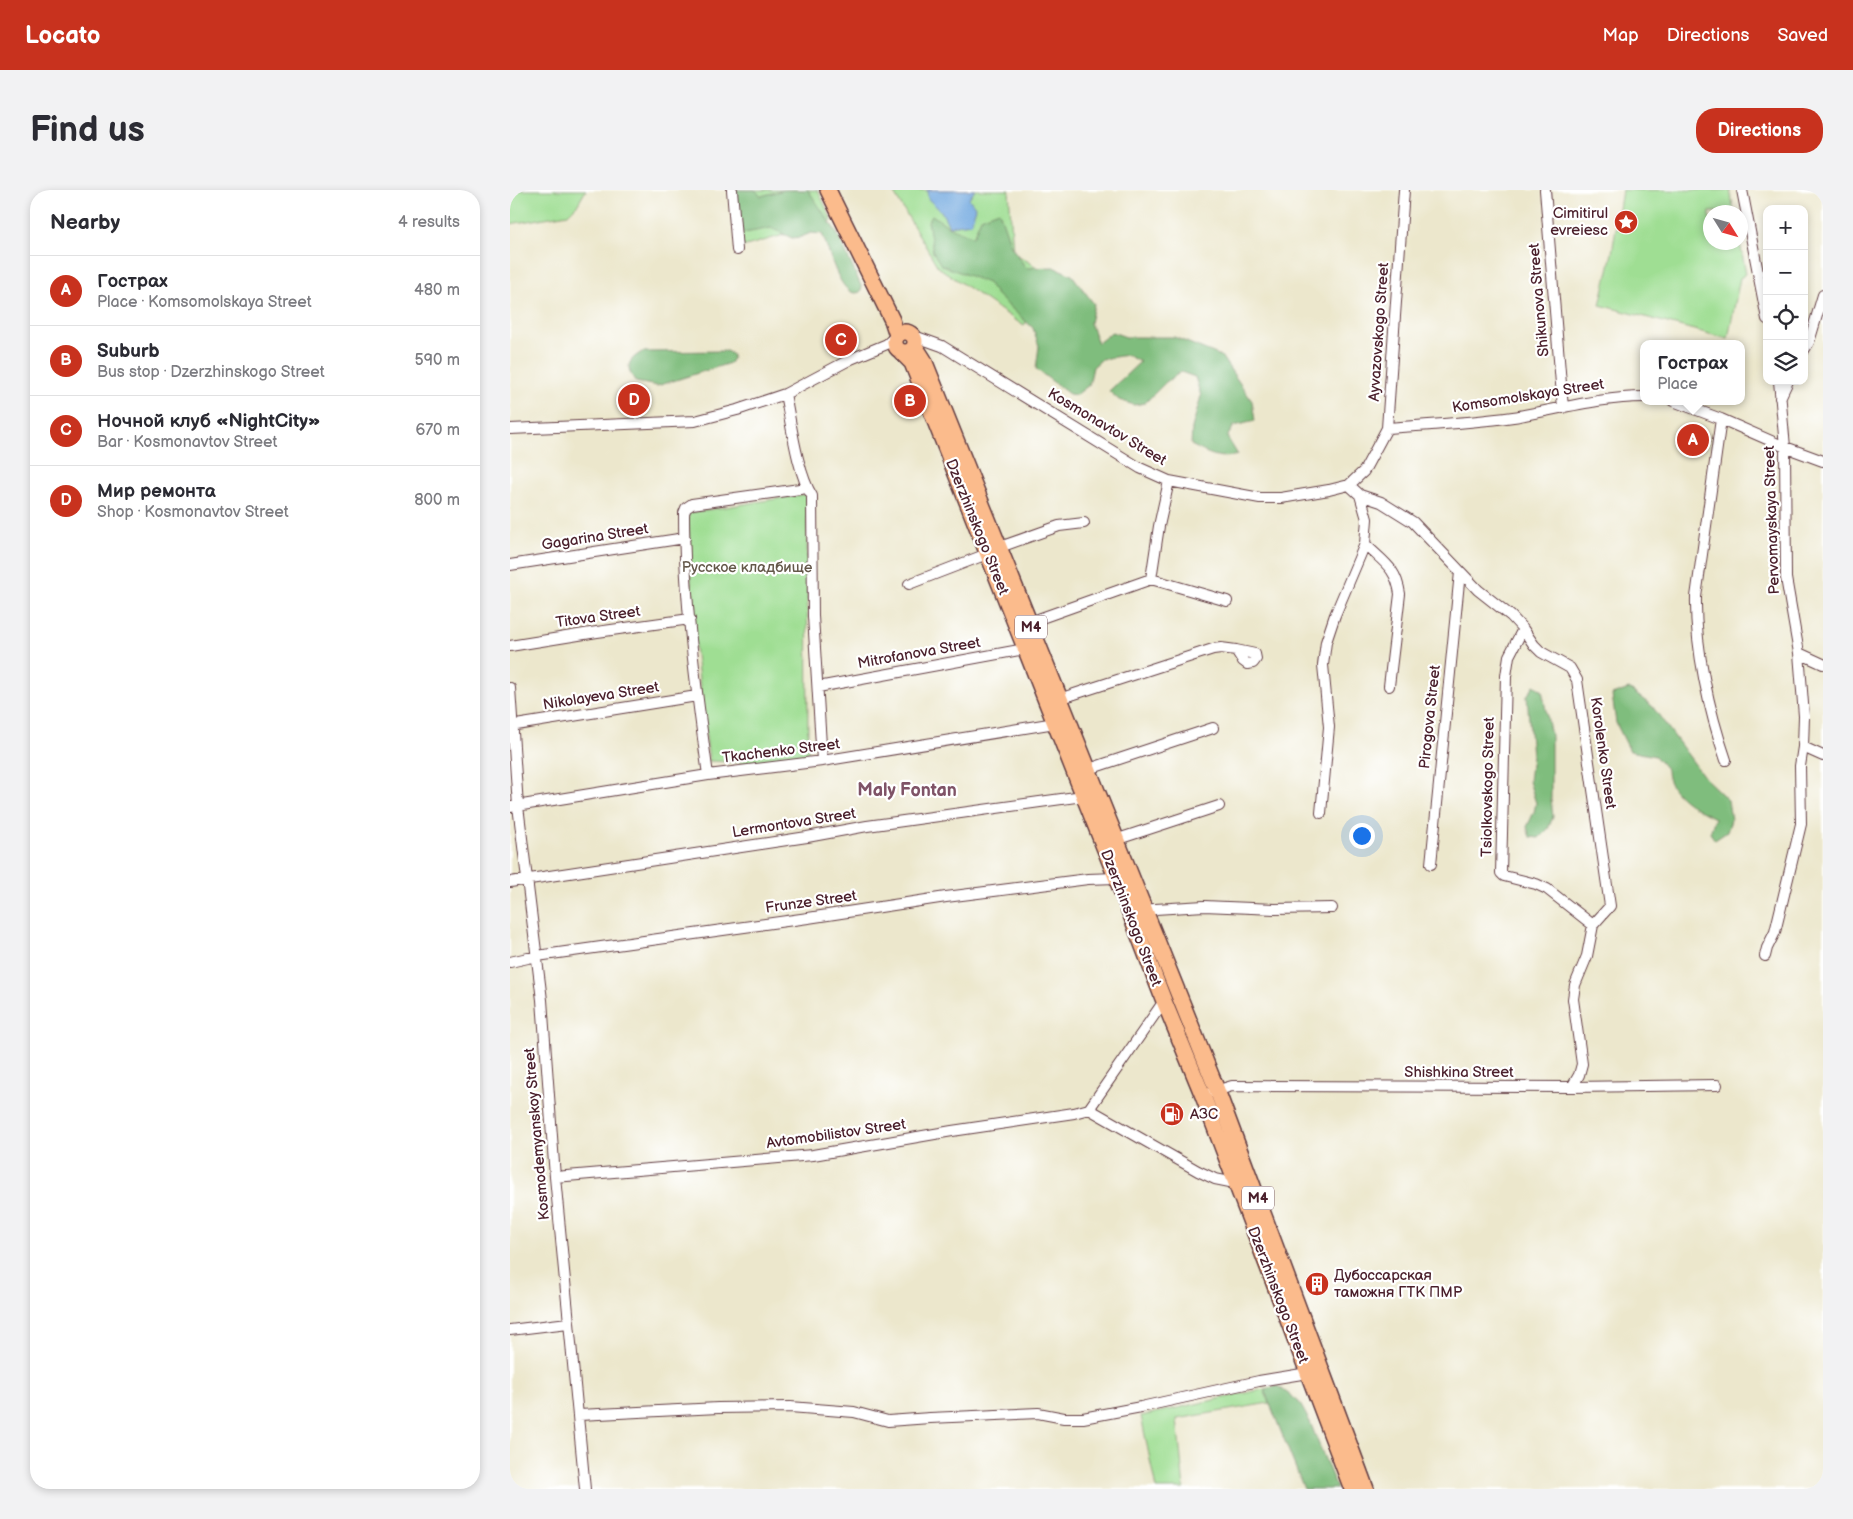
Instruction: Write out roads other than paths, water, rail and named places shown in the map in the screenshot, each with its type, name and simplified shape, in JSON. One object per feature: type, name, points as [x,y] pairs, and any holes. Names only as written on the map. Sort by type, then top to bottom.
[{"type":"highway","name":"M4","points":[[828,190],[902,342]]},
{"type":"highway","name":"Dzerzhinskogo Street","points":[[902,342],[924,360],[993,550],[1025,649],[1116,878],[1137,910],[1217,1090],[1366,1489]]},
{"type":"highway","name":"Dzerzhinskogo Street","points":[[993,550],[1030,622],[1116,840],[1164,1001],[1203,1096],[1234,1183],[1352,1489]]},
{"type":"street","points":[[732,190],[737,250]]},
{"type":"street","name":"Ayvazovskogo Street","points":[[1364,471],[1387,428],[1404,190]]},
{"type":"street","name":"Shikunova Street","points":[[1545,190],[1563,408]]},
{"type":"street","points":[[1742,190],[1763,298]]},
{"type":"street","points":[[1808,341],[1823,295]]},
{"type":"street","name":"Kosmonavtov Street","points":[[902,342],[932,341],[957,354],[1140,468],[1169,481],[1260,498],[1281,498],[1308,495],[1349,484],[1364,471]]},
{"type":"street","points":[[510,429],[695,421],[738,410],[785,394],[851,359],[902,342]]},
{"type":"street","name":"Pervomayskaya Street","points":[[1765,956],[1775,932],[1801,824],[1800,766],[1804,716],[1799,653],[1786,578],[1785,448],[1779,385]]},
{"type":"street","points":[[1780,398],[1786,385]]},
{"type":"street","points":[[785,394],[807,488],[812,496],[813,616],[822,761]]},
{"type":"street","name":"Komsomolskaya Street","points":[[1387,428],[1476,422],[1616,398],[1640,397]]},
{"type":"street","points":[[1684,405],[1721,419],[1785,448],[1823,461]]},
{"type":"street","points":[[1721,419],[1695,611],[1698,642],[1712,714],[1726,760]]},
{"type":"street","points":[[1150,579],[1158,526],[1169,481]]},
{"type":"street","points":[[1349,484],[1360,495],[1381,502],[1413,522],[1478,590],[1523,629]]},
{"type":"street","points":[[708,775],[697,696],[690,619],[684,513],[686,508],[692,504],[807,488]]},
{"type":"street","points":[[1321,813],[1329,727],[1323,665],[1326,642],[1335,615],[1365,544],[1367,519],[1360,495]]},
{"type":"street","points":[[909,584],[1059,526],[1084,523]]},
{"type":"street","name":"Gagarina Street","points":[[510,565],[685,538]]},
{"type":"street","points":[[1365,544],[1386,562],[1394,573],[1399,589],[1389,686]]},
{"type":"street","name":"Pirogova Street","points":[[1431,864],[1460,572]]},
{"type":"street","points":[[1030,622],[1150,579],[1227,601]]},
{"type":"street","name":"Titova Street","points":[[510,646],[690,619]]},
{"type":"street","name":"Korolenko Street","points":[[1523,629],[1541,652],[1570,668],[1577,680],[1610,906],[1593,925]]},
{"type":"street","name":"Tsiolkovskogo Street","points":[[1523,629],[1509,656],[1506,676],[1501,873],[1504,876],[1536,884],[1547,890],[1593,925]]},
{"type":"street","points":[[1059,699],[1222,648],[1236,650]]},
{"type":"street","name":"Mitrofanova Street","points":[[818,687],[1025,649]]},
{"type":"street","points":[[1799,653],[1823,664]]},
{"type":"street","name":"Kosmodemyanskoy Street","points":[[510,688],[514,806],[528,880],[542,1000],[555,1178],[585,1489]]},
{"type":"street","name":"Nikolayeva Street","points":[[512,726],[697,696]]},
{"type":"street","name":"Tkachenko Street","points":[[514,806],[708,775],[822,761],[1055,723]]},
{"type":"street","points":[[1089,770],[1213,728]]},
{"type":"street","points":[[1803,746],[1823,756]]},
{"type":"street","name":"Lermontova Street","points":[[510,882],[867,826],[1083,796]]},
{"type":"street","points":[[1116,840],[1219,806]]},
{"type":"street","name":"Frunze Street","points":[[510,962],[537,956],[946,897],[1088,879],[1116,878]]},
{"type":"street","name":"Dzerzhinskogo Street","points":[[1137,910],[1204,906],[1275,909],[1332,908]]},
{"type":"street","points":[[1572,1087],[1579,1075],[1582,1064],[1573,999],[1575,985],[1587,956],[1593,925]]},
{"type":"street","points":[[1164,1001],[1089,1109],[1198,1171],[1215,1179],[1234,1183]]},
{"type":"street","name":"Shishkina Street","points":[[1203,1096],[1232,1086],[1572,1087],[1718,1085]]},
{"type":"street","name":"Avtomobilistov Street","points":[[555,1178],[813,1155],[952,1131],[1074,1114],[1089,1109]]},
{"type":"street","points":[[510,1330],[568,1324]]},
{"type":"street","points":[[579,1415],[718,1408],[790,1407],[854,1412],[888,1422],[1038,1413],[1064,1418],[1083,1418],[1266,1379],[1308,1373]]},
{"type":"water","points":[[927,190],[975,190],[969,199],[976,208],[971,223],[949,226],[941,211],[928,199]]},
{"type":"place","name":"Cimitirul evreiesc","points":[[1626,222]]},
{"type":"place","name":"Ночной клуб «NightCity»","points":[[841,340]]},
{"type":"place","name":"Мир ремонта","points":[[634,400]]},
{"type":"place","name":"Suburb","points":[[910,401]]},
{"type":"place","name":"Гострах","points":[[1693,440]]},
{"type":"place","name":"АЗС","points":[[1172,1114]]},
{"type":"place","name":"Дубоссарская таможня ГТК ПМР","points":[[1317,1284]]},
{"type":"district","name":"Maly Fontan","points":[[907,790]]},
{"type":"park label","name":"Русское кладбище","points":[[747,567]]}]
